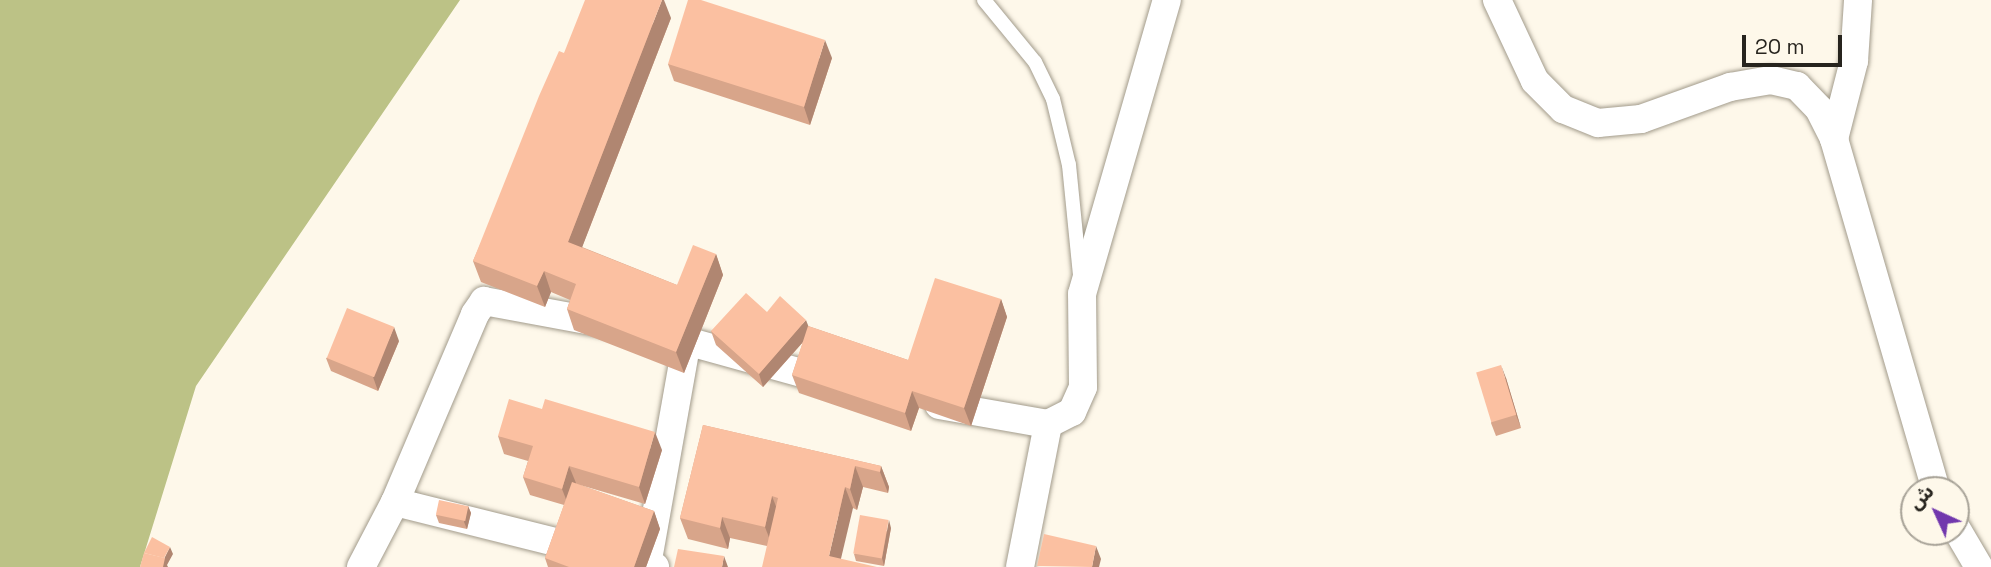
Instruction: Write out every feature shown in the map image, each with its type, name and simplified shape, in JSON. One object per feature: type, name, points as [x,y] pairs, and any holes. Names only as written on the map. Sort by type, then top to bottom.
[{"type":"street","points":[[907,399],[1048,424],[1072,412],[1083,387],[1082,294],[1167,0]]},
{"type":"street","points":[[1497,0],[1535,81],[1563,108],[1598,124],[1641,118],[1730,87],[1770,80],[1797,86],[1819,109],[1834,139],[1932,476]]},
{"type":"street","points":[[1834,139],[1854,61],[1858,0]]},
{"type":"street","points":[[361,567],[395,502],[475,314],[484,301],[687,340],[858,388]]},
{"type":"street","points":[[395,502],[650,566],[687,340]]},
{"type":"street","points":[[1020,567],[1048,424]]},
{"type":"street","points":[[1967,546],[1979,567]]},
{"type":"lane","points":[[984,0],[1035,62],[1053,99],[1069,165],[1082,294]]},
{"type":"green space","points":[[0,0],[460,0],[196,386],[140,567],[0,567]]},
{"type":"building","points":[[585,0],[662,0],[568,242],[677,285],[693,245],[716,254],[676,352],[567,309],[576,284],[544,271],[537,286],[473,261],[539,96],[559,51],[564,53]]},
{"type":"building","points":[[688,0],[701,0],[825,40],[804,107],[668,64]]},
{"type":"building","points":[[935,278],[1001,299],[964,408],[912,391],[905,413],[792,375],[808,326],[908,360]]},
{"type":"building","points":[[746,293],[767,312],[780,296],[806,320],[759,374],[711,331]]},
{"type":"building","points":[[347,308],[394,327],[374,377],[327,358]]},
{"type":"building","points":[[1501,365],[1516,415],[1491,422],[1476,373]]},
{"type":"building","points":[[509,399],[542,409],[545,399],[655,432],[639,487],[569,466],[562,489],[523,477],[533,446],[498,436]]},
{"type":"building","points":[[703,425],[881,466],[880,472],[855,466],[850,489],[845,487],[829,556],[877,567],[762,567],[778,498],[772,496],[765,527],[722,517],[720,528],[680,518]]},
{"type":"building","points":[[572,482],[654,511],[634,567],[569,567],[545,558]]},
{"type":"building","points":[[439,500],[468,506],[465,521],[436,515]]},
{"type":"building","points":[[860,515],[889,520],[882,558],[853,553]]},
{"type":"building","points":[[1044,534],[1096,546],[1092,567],[1037,566]]},
{"type":"building","points":[[152,537],[170,547],[164,558],[144,553]]},
{"type":"building","points":[[678,549],[724,556],[722,567],[674,567]]},
{"type":"building","points":[[144,553],[165,558],[163,567],[140,567]]}]
